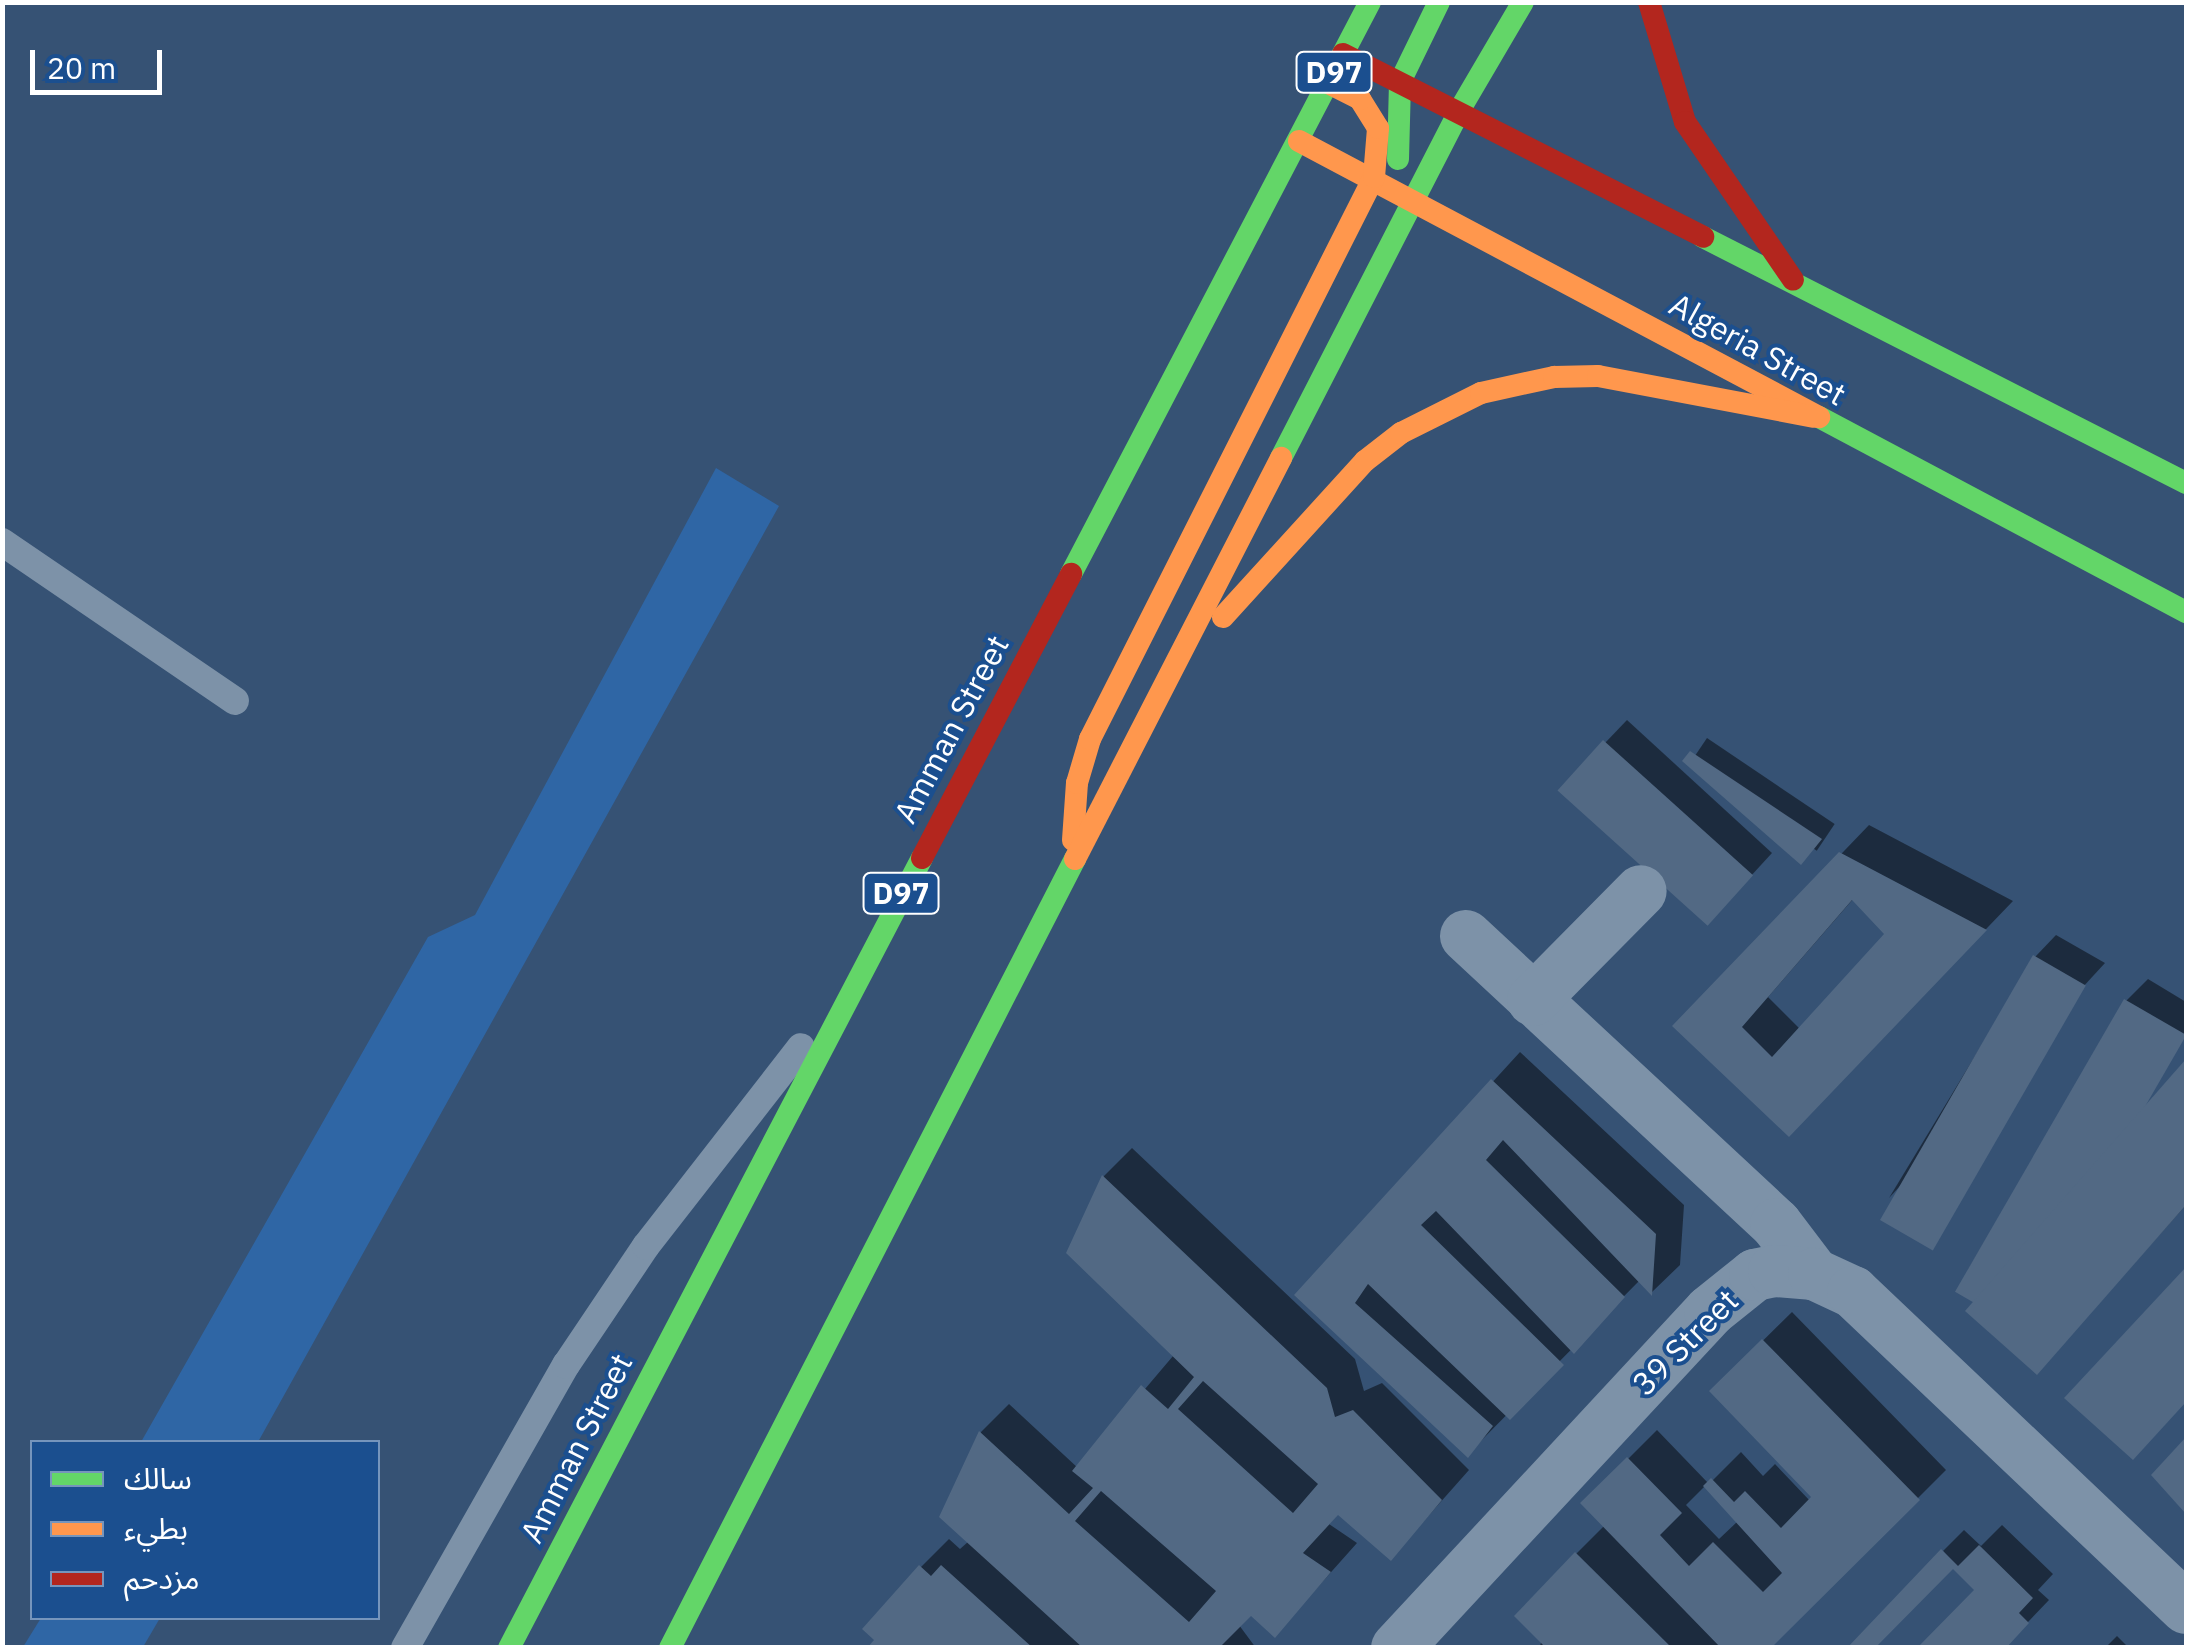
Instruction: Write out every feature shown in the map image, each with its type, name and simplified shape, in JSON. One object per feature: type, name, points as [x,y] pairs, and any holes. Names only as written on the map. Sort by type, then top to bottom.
[{"type":"main road","name":"Amman Street","points":[[508,1648],[850,988],[1370,2]]},
{"type":"main road","points":[[1417,200],[1397,157],[1400,82],[1440,2]]},
{"type":"main road","points":[[670,1648],[1460,111],[1523,2]]},
{"type":"main road","points":[[1648,2],[1685,122],[1792,280]]},
{"type":"main road","points":[[1343,54],[2186,483]]},
{"type":"main road","points":[[1072,868],[1077,783],[1090,738],[1374,177],[1381,144],[1371,113],[1328,83]]},
{"type":"main road","name":"Algeria Street","points":[[1299,142],[1374,177],[1814,417],[2186,612]]},
{"type":"main road","points":[[1174,670],[1365,460],[1401,432],[1481,393],[1554,377],[1598,376],[1814,417]]},
{"type":"street","points":[[1534,1000],[1642,891]]},
{"type":"street","points":[[1466,936],[1776,1224],[1814,1274]]},
{"type":"street","points":[[1734,1188],[1734,1289]]},
{"type":"street","name":"39 Street","points":[[1397,1648],[1734,1289],[1774,1271],[1814,1274],[1853,1292],[2186,1608]]},
{"type":"lane","points":[[2,542],[235,701]]},
{"type":"lane","points":[[406,1648],[502,1472],[646,1246],[850,988]]},
{"type":"shaded area","points":[[716,468],[779,506],[259,1440],[142,1440],[428,937],[475,915]]},
{"type":"shaded area","points":[[40,1620],[159,1620],[143,1647],[23,1647]]},
{"type":"building","points":[[1603,740],[1753,875],[1708,926],[1557,791]]},
{"type":"building","points":[[1690,751],[1822,839],[1801,865],[1682,761]]},
{"type":"building","points":[[1839,852],[1987,930],[1789,1137],[1672,1026]],"holes":[[[1852,900],[1884,934],[1772,1057],[1742,1027]]]},
{"type":"building","points":[[2033,955],[2086,985],[1933,1251],[1880,1220]]},
{"type":"building","points":[[2124,999],[2186,1036],[2017,1328],[1955,1292]]},
{"type":"building","points":[[2186,1059],[2186,1205],[2037,1375],[1965,1311]]},
{"type":"building","points":[[1491,1079],[1656,1234],[1652,1296],[1503,1140],[1486,1160],[1625,1297],[1574,1354],[1436,1211],[1421,1225],[1564,1365],[1510,1420],[1368,1284],[1355,1303],[1493,1426],[1468,1458],[1294,1295]]},
{"type":"building","points":[[1102,1175],[1327,1388],[1335,1417],[1353,1410],[1442,1500],[1391,1561],[1338,1515],[1303,1553],[1331,1572],[1275,1638],[1251,1616],[1219,1648],[1083,1648],[939,1517],[979,1431],[1069,1514],[1093,1488],[1072,1471],[1141,1385],[1168,1409],[1194,1377],[1066,1253]],"holes":[[[1203,1381],[1318,1484],[1293,1513],[1178,1409]],[[1101,1491],[1216,1591],[1189,1622],[1075,1521]]]},
{"type":"building","points":[[2186,1267],[2186,1402],[2133,1460],[2064,1398]]},
{"type":"building","points":[[1762,1339],[1920,1500],[1771,1648],[1721,1648],[1580,1503],[1627,1457],[1682,1513],[1660,1535],[1689,1566],[1713,1542],[1763,1592],[1782,1573],[1703,1486],[1711,1478],[1734,1502],[1745,1491],[1781,1528],[1811,1497],[1709,1391]]},
{"type":"building","points":[[2186,1437],[2186,1514],[2151,1475]]},
{"type":"building","points":[[1979,1545],[2033,1598],[2019,1613],[2029,1623],[2006,1648],[1917,1648],[1974,1590],[1953,1569],[1875,1648],[1847,1648],[1941,1549],[1958,1566]]},
{"type":"building","points":[[1575,1552],[1672,1648],[1546,1648],[1514,1616]]},
{"type":"building","points":[[919,1565],[931,1576],[941,1565],[1033,1648],[867,1648],[874,1640],[862,1629]]},
{"type":"traffic: fast","points":[[1071,574],[1370,2]]},
{"type":"traffic: fast","points":[[1398,159],[1400,82],[1439,2]]},
{"type":"traffic: fast","points":[[1281,458],[1459,111],[1523,2]]},
{"type":"traffic: fast","points":[[1703,237],[2186,483]]},
{"type":"traffic: fast","points":[[1819,417],[2186,612]]},
{"type":"traffic: fast","points":[[509,1648],[922,858]]},
{"type":"traffic: fast","points":[[670,1648],[1075,859]]},
{"type":"traffic: slow","points":[[1073,840],[1077,783],[1090,739],[1374,177],[1378,128],[1360,99],[1329,83]]},
{"type":"traffic: slow","points":[[1299,141],[1819,417]]},
{"type":"traffic: slow","points":[[1223,617],[1365,461],[1401,433],[1481,393],[1554,377],[1598,376],[1814,417]]},
{"type":"traffic: slow","points":[[1075,859],[1281,458]]},
{"type":"traffic: jam","points":[[1649,2],[1685,122],[1793,280]]},
{"type":"traffic: jam","points":[[1343,54],[1703,237]]},
{"type":"traffic: jam","points":[[922,858],[1071,574]]}]
